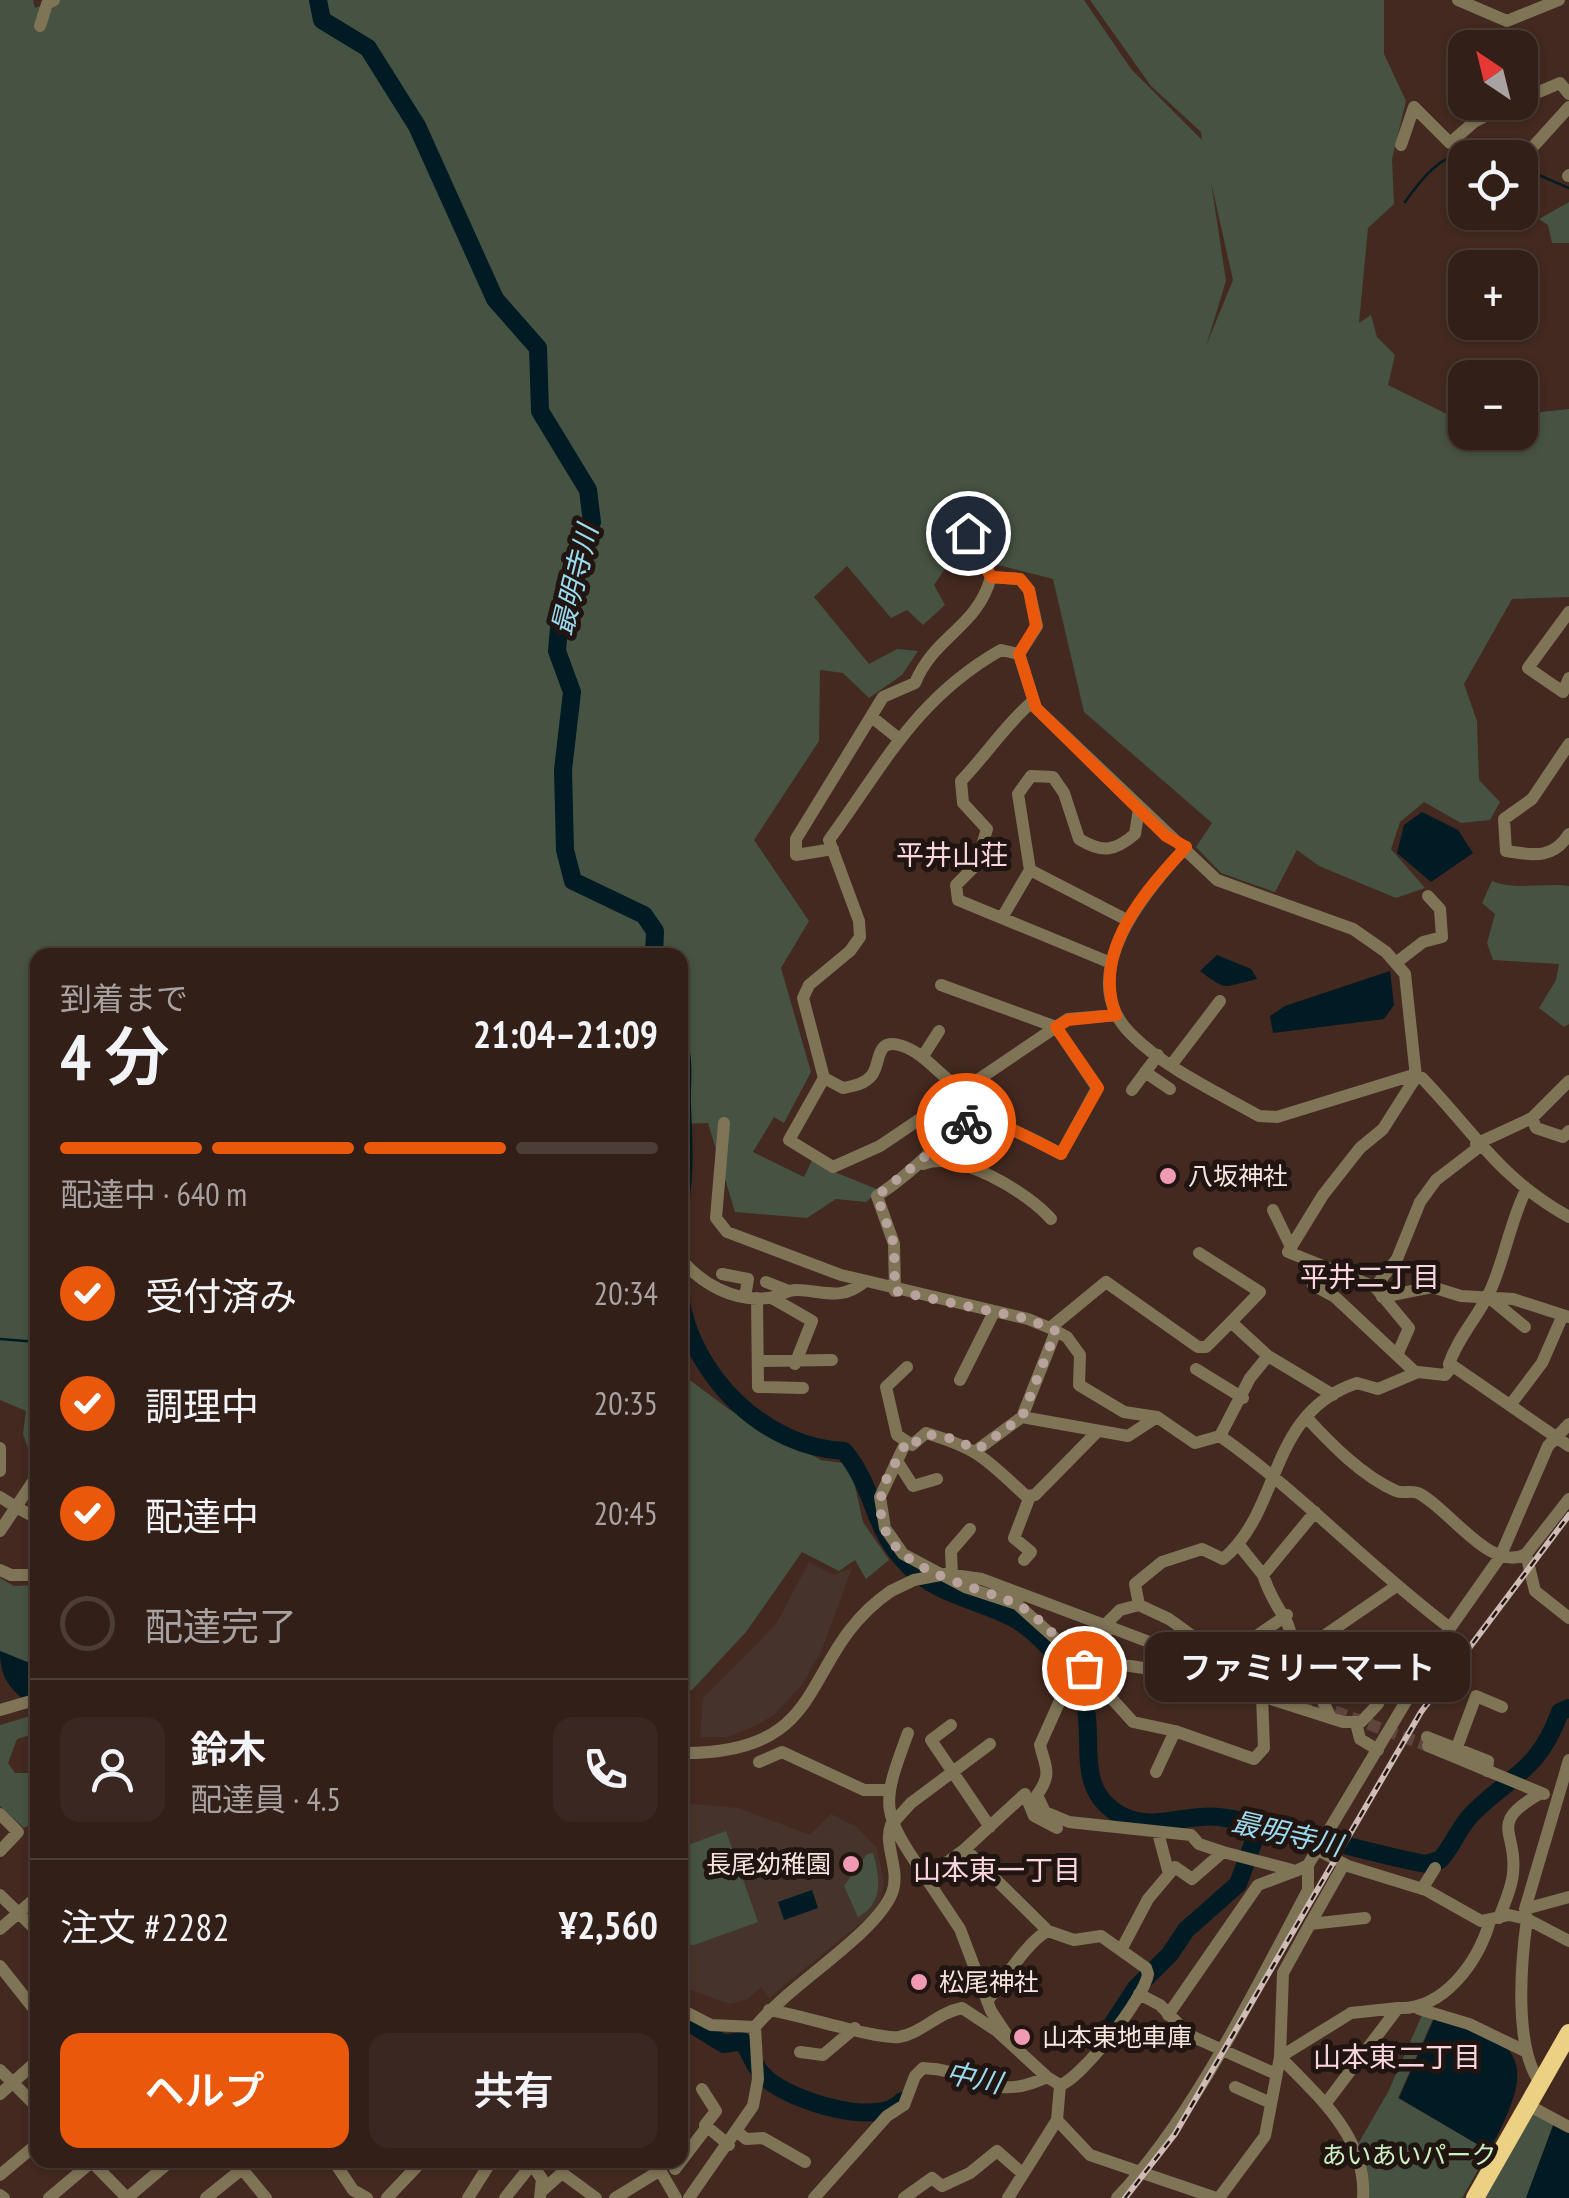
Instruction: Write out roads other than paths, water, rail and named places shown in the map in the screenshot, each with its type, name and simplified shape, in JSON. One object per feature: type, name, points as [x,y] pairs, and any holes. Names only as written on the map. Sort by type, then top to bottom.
[{"type":"highway","points":[[1475,2198],[1569,2033]]},
{"type":"street","points":[[40,26],[47,4],[54,0]]},
{"type":"street","points":[[1458,0],[1507,21],[1559,0]]},
{"type":"street","points":[[1538,92],[1560,83],[1569,94]]},
{"type":"street","points":[[1401,146],[1414,107],[1450,143],[1478,120]]},
{"type":"street","points":[[1538,141],[1569,107]]},
{"type":"street","points":[[833,849],[796,855],[796,839],[873,718],[882,696],[915,682],[925,658],[983,606],[991,577],[968,533]]},
{"type":"street","points":[[991,577],[1020,579],[1029,590],[1036,626],[1019,654]]},
{"type":"street","points":[[1569,612],[1528,668],[1563,692],[1569,678]]},
{"type":"street","points":[[1019,654],[1002,650],[980,662],[912,720],[830,840],[859,922],[860,937],[850,951],[809,985],[803,998],[824,1078],[789,1140],[834,1167],[880,1146],[1068,1020],[1116,1015]]},
{"type":"street","points":[[1019,654],[1028,672],[1033,701],[1166,836],[1186,847],[1217,880],[1353,929],[1397,962],[1408,984],[1416,1077],[1383,1129],[1360,1148],[1323,1194],[1288,1252],[1379,1292],[1410,1328],[1398,1353]]},
{"type":"street","points":[[1033,701],[1005,725],[990,751],[961,781],[962,802],[988,829],[976,865],[956,885],[958,900],[1111,963]]},
{"type":"street","points":[[873,718],[898,738]]},
{"type":"street","points":[[1567,842],[1541,857],[1506,852],[1504,819],[1532,799],[1569,744]]},
{"type":"street","points":[[1003,916],[1030,870],[1018,794],[1031,776],[1053,777],[1064,793],[1080,839],[1098,850],[1118,848],[1134,834],[1138,808]]},
{"type":"street","points":[[1186,847],[1127,920],[1111,963],[1111,1003],[1131,1035],[1259,1116],[1270,1118],[1416,1077]]},
{"type":"street","points":[[1030,870],[1127,920]]},
{"type":"street","points":[[1397,962],[1423,942],[1442,937],[1440,910],[1428,896]]},
{"type":"street","points":[[895,1291],[894,1244],[877,1196],[950,1134],[974,1120],[998,1122],[1061,1154],[1098,1088],[1056,1027],[1040,1017],[941,985]]},
{"type":"street","points":[[1172,1064],[1220,1001]]},
{"type":"street","points":[[1188,1013],[1202,1024]]},
{"type":"street","points":[[923,1056],[938,1031]]},
{"type":"street","points":[[824,1078],[843,1088],[863,1083],[874,1073],[878,1053],[885,1046],[898,1044],[923,1056],[948,1083],[964,1091]]},
{"type":"street","points":[[1132,1090],[1158,1055]]},
{"type":"street","points":[[1146,1072],[1170,1089]]},
{"type":"street","points":[[1416,1077],[1443,1100],[1478,1146],[1525,1192],[1569,1218]]},
{"type":"street","points":[[1379,1292],[1420,1202],[1436,1180],[1478,1146],[1532,1118],[1569,1081]]},
{"type":"street","points":[[1532,1118],[1536,1128],[1563,1137],[1569,1131]]},
{"type":"street","points":[[724,1123],[716,1218],[727,1232],[864,1282],[1053,1330],[1068,1338],[1080,1355],[1079,1385],[1124,1412],[1157,1417],[1194,1443],[1220,1436],[1250,1378],[1268,1356]]},
{"type":"street","points":[[916,1166],[941,1158],[954,1162],[1010,1187],[1052,1219]]},
{"type":"street","points":[[1525,1192],[1514,1214],[1508,1252],[1489,1299],[1457,1340],[1449,1364],[1569,1446]]},
{"type":"street","points":[[1273,1210],[1291,1247]]},
{"type":"street","points":[[977,1450],[1022,1417],[1053,1330],[1106,1282],[1198,1347],[1206,1347],[1260,1292],[1199,1253]]},
{"type":"street","points":[[688,1265],[714,1288],[758,1298],[812,1321],[795,1364]]},
{"type":"street","points":[[1324,1266],[1313,1285],[1335,1297],[1416,1373]]},
{"type":"street","points":[[722,1274],[748,1280],[758,1298],[758,1387],[803,1388]]},
{"type":"street","points":[[766,1282],[789,1290],[836,1296],[864,1282]]},
{"type":"street","points":[[1379,1292],[1432,1287],[1489,1299],[1513,1299],[1566,1316],[1542,1363],[1511,1404]]},
{"type":"street","points":[[758,1298],[789,1290]]},
{"type":"street","points":[[1489,1299],[1525,1327]]},
{"type":"street","points":[[960,1380],[994,1312]]},
{"type":"street","points":[[1230,1322],[1268,1356],[1333,1395]]},
{"type":"street","points":[[758,1361],[795,1364],[832,1360]]},
{"type":"street","points":[[1138,1605],[1135,1584],[1162,1562],[1202,1550],[1223,1559],[1239,1546],[1274,1474],[1282,1446],[1333,1395],[1356,1383],[1386,1388],[1416,1373],[1445,1375],[1453,1366]]},
{"type":"street","points":[[907,1367],[886,1387],[897,1435],[912,1445],[926,1434],[954,1439],[977,1450],[1030,1496]]},
{"type":"street","points":[[1196,1368],[1243,1398]]},
{"type":"street","points":[[1022,1417],[1128,1436],[1157,1417]]},
{"type":"street","points":[[1307,1418],[1365,1470],[1399,1492],[1420,1494],[1500,1557],[1518,1559],[1526,1554],[1569,1500]]},
{"type":"street","points":[[1168,2015],[1258,1885],[1302,1868],[1320,1848],[1450,1628],[1500,1557],[1555,1437],[1569,1424]]},
{"type":"street","points":[[1024,1560],[1031,1552],[1014,1538],[1030,1496],[1097,1432]]},
{"type":"street","points":[[1220,1436],[1274,1474],[1395,1587],[1450,1628]]},
{"type":"street","points":[[906,1442],[880,1496],[885,1528],[903,1554],[965,1587],[1017,1604],[1066,1648],[1134,1722],[1176,1731],[1254,1759],[1264,1748],[1262,1696]]},
{"type":"street","points":[[0,1448],[0,1472]]},
{"type":"street","points":[[897,1461],[918,1491],[937,1480]]},
{"type":"street","points":[[0,1531],[30,1486]]},
{"type":"street","points":[[0,1497],[30,1515]]},
{"type":"street","points":[[1263,1575],[1315,1512]]},
{"type":"street","points":[[949,1574],[951,1552],[970,1529]]},
{"type":"street","points":[[1239,1546],[1287,1614],[1294,1637],[1286,1684]]},
{"type":"street","points":[[1526,1554],[1535,1591],[1569,1618]]},
{"type":"street","points":[[0,1570],[11,1576],[30,1575]]},
{"type":"street","points":[[688,1752],[719,1753],[767,1740],[799,1709],[863,1613],[891,1590],[949,1574],[982,1579],[1301,1700]]},
{"type":"street","points":[[1292,1658],[1395,1587]]},
{"type":"street","points":[[1378,1690],[1375,1710],[1356,1724],[1199,1676],[1123,1665],[1106,1648],[1105,1626],[1120,1610],[1138,1605],[1170,1619],[1219,1656],[1286,1684],[1310,1686],[1349,1672],[1406,1703]]},
{"type":"street","points":[[1258,1636],[1287,1614]]},
{"type":"street","points":[[1327,1679],[1321,1697],[1331,1718]]},
{"type":"street","points":[[1062,1696],[1040,1745],[1049,1772],[1038,1795],[1042,1807],[1052,1817],[1191,1835],[1199,1844],[1223,1852],[1302,1868]]},
{"type":"street","points":[[1457,1746],[1476,1696],[1502,1707]]},
{"type":"street","points":[[0,1710],[30,1701]]},
{"type":"street","points":[[1356,1724],[1360,1739],[1378,1750]]},
{"type":"street","points":[[951,1725],[931,1740],[990,1827]]},
{"type":"street","points":[[1156,1772],[1176,1731]]},
{"type":"street","points":[[689,2198],[739,2132],[753,2106],[759,2060],[755,2028],[769,2010],[883,1911],[895,1885],[887,1790],[908,1732]]},
{"type":"street","points":[[1487,1771],[1488,1761],[1457,1746],[1427,1741],[1487,1771],[1504,1779],[1555,1798]]},
{"type":"street","points":[[890,1825],[990,1744]]},
{"type":"street","points":[[759,1762],[782,1752],[864,1790],[887,1790]]},
{"type":"street","points":[[1539,2081],[1527,2052],[1522,1952],[1526,1914],[1555,1798],[1569,1760]]},
{"type":"street","points":[[1419,2008],[1451,1988],[1495,1919],[1513,1874],[1508,1839],[1511,1819],[1517,1807],[1541,1793]]},
{"type":"street","points":[[926,1878],[965,1849],[1025,1794],[1034,1816],[1057,1828]]},
{"type":"street","points":[[0,1814],[18,1832],[0,1850]]},
{"type":"street","points":[[890,1825],[960,1930],[987,2001],[1017,2050]]},
{"type":"street","points":[[1158,1833],[1169,1874]]},
{"type":"street","points":[[1320,1848],[1344,1864],[1422,1889],[1481,1921],[1526,1914],[1569,1897]]},
{"type":"street","points":[[769,2010],[896,2037],[912,2033],[933,2017],[962,2008],[1047,2077],[1060,2085],[1072,2082],[1148,1981],[1146,1968],[1101,1936],[1074,1940],[1048,1931],[965,1849]]},
{"type":"street","points":[[1121,1950],[1148,1899],[1175,1867],[1192,1879],[1223,1852]]},
{"type":"street","points":[[1056,2120],[1090,2155],[1218,2198],[1265,2136],[1280,2057],[1283,1973],[1344,1864]]},
{"type":"street","points":[[1116,2198],[1178,2118],[1221,2045],[1308,1890],[1302,1868]]},
{"type":"street","points":[[1422,1889],[1435,1868]]},
{"type":"street","points":[[0,1896],[30,1925]]},
{"type":"street","points":[[0,1929],[30,1903]]},
{"type":"street","points":[[1526,1914],[1569,1941]]},
{"type":"street","points":[[1310,1924],[1365,1918]]},
{"type":"street","points":[[987,2001],[1021,1962],[1035,1937],[1048,1931]]},
{"type":"street","points":[[0,1966],[30,2004]]},
{"type":"street","points":[[1139,1994],[1189,2035],[1221,2045],[1276,2074]]},
{"type":"street","points":[[1280,2057],[1351,2013],[1398,2008],[1419,2008],[1469,2024],[1527,2052]]},
{"type":"street","points":[[1326,2103],[1398,2008]]},
{"type":"street","points":[[688,2013],[711,2025],[755,2028]]},
{"type":"street","points":[[800,2052],[823,2055],[854,2028]]},
{"type":"street","points":[[1280,2057],[1326,2103],[1360,2156],[1363,2198]]},
{"type":"street","points":[[0,2094],[30,2067]]},
{"type":"street","points":[[818,2197],[886,2116],[904,2106],[918,2070],[928,2068],[972,2078],[1004,2091],[1018,2090],[1047,2077]]},
{"type":"street","points":[[0,2070],[30,2100]]},
{"type":"street","points":[[1008,2198],[1056,2120],[1060,2085]]},
{"type":"street","points":[[1235,2088],[1271,2103]]},
{"type":"street","points":[[688,2151],[716,2111],[702,2089]]},
{"type":"street","points":[[1526,2104],[1569,2127]]},
{"type":"street","points":[[707,2127],[729,2145]]},
{"type":"street","points":[[739,2132],[746,2139],[763,2138],[805,2162]]},
{"type":"street","points":[[0,2175],[30,2150]]},
{"type":"street","points":[[904,2198],[932,2178],[942,2186],[970,2173],[997,2151],[1022,2174]]},
{"type":"street","points":[[49,2198],[84,2168]]},
{"type":"street","points":[[99,2168],[127,2198],[163,2168]]},
{"type":"street","points":[[206,2198],[234,2168]]},
{"type":"street","points":[[241,2168],[266,2198]]},
{"type":"street","points":[[337,2168],[350,2194],[367,2198]]},
{"type":"street","points":[[387,2198],[415,2168]]},
{"type":"street","points":[[468,2198],[487,2168]]},
{"type":"street","points":[[505,2198],[526,2168]]},
{"type":"street","points":[[535,2168],[540,2174],[541,2194]]},
{"type":"street","points":[[615,2198],[653,2168]]},
{"type":"street","points":[[659,2168],[676,2198]]},
{"type":"street","points":[[541,2194],[562,2173],[596,2198]]},
{"type":"water","points":[[1422,812],[1458,830],[1473,853],[1431,882],[1397,853],[1404,825]]},
{"type":"water","points":[[1217,955],[1251,969],[1257,979],[1231,986],[1216,982],[1200,971]]},
{"type":"water","points":[[1390,971],[1394,1005],[1384,1019],[1273,1033],[1270,1016],[1285,1006]]},
{"type":"water","points":[[0,1651],[30,1663],[30,1704],[10,1685],[2,1671]]},
{"type":"water","points":[[812,1890],[818,1908],[784,1920],[778,1902]]},
{"type":"water","points":[[1434,2019],[1491,2037],[1507,2048],[1516,2062],[1513,2099],[1489,2151],[1399,2098]]},
{"type":"water","points":[[1554,2123],[1569,2131],[1569,2198],[1526,2198]]},
{"type":"waterway","name":"最明寺川","points":[[318,0],[322,20],[368,48],[417,126],[495,299],[538,348],[540,411],[588,490],[592,522],[576,554],[576,583],[559,628],[557,651],[572,692],[563,770],[565,850],[573,881],[644,915],[655,931],[654,948]]},
{"type":"waterway","points":[[1405,202],[1432,169],[1448,159]]},
{"type":"waterway","points":[[1538,175],[1569,188]]},
{"type":"waterway","points":[[688,1329],[716,1380],[760,1421],[786,1436],[844,1451],[863,1481],[888,1538],[910,1567],[945,1590],[1020,1622],[1058,1658],[1074,1678],[1085,1704],[1090,1774],[1096,1790],[1122,1816],[1146,1822],[1219,1817],[1426,1864],[1440,1860],[1472,1814],[1533,1760],[1560,1712],[1569,1708]]},
{"type":"waterway","points":[[0,1339],[30,1341]]},
{"type":"waterway","name":"中川","points":[[1102,2040],[1136,1988],[1170,1954],[1186,1930],[1238,1884],[1260,1824]]},
{"type":"waterway","name":"中川","points":[[688,2022],[724,2044],[742,2041],[763,2075],[796,2096],[855,2112],[890,2109],[902,2101]]},
{"type":"tunnel","points":[[1301,1699],[1428,1746]]},
{"type":"railway","points":[[1125,2198],[1175,2134],[1421,1712],[1569,1515]]},
{"type":"place","name":"八坂神社","points":[[1168,1176]]},
{"type":"place","name":"ファミリーマート","points":[[1084,1668]]},
{"type":"place","name":"長尾幼稚園","points":[[851,1864]]},
{"type":"place","name":"松尾神社","points":[[919,1982]]},
{"type":"place","name":"山本東地車庫","points":[[1022,2037]]},
{"type":"district","name":"平井山荘","points":[[952,854]]},
{"type":"district","name":"平井二丁目","points":[[1370,1276]]},
{"type":"district","name":"山本東一丁目","points":[[997,1869]]},
{"type":"district","name":"山本東二丁目","points":[[1397,2056]]},
{"type":"park label","name":"あいあいパーク","points":[[1409,2155]]}]
